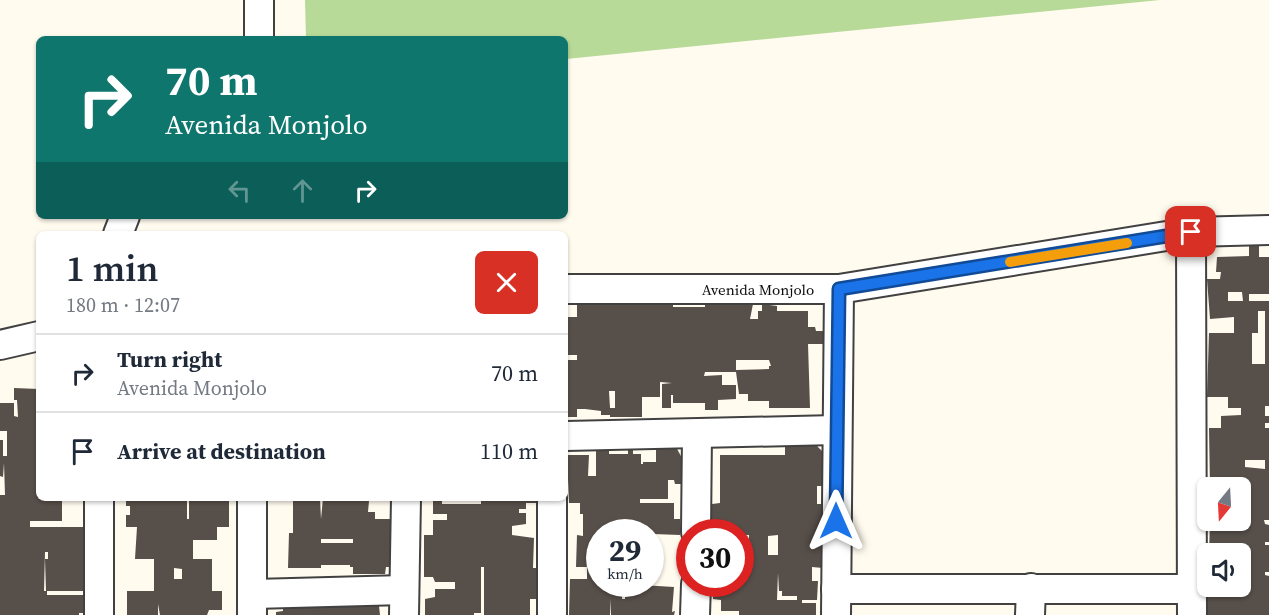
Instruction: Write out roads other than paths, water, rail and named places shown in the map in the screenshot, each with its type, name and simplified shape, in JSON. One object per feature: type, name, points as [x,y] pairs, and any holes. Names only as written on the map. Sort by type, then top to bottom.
[{"type":"street","points":[[259,0],[259,36]]},
{"type":"street","name":"Avenida Monjolo","points":[[568,289],[839,289],[1191,232],[1269,230]]},
{"type":"street","points":[[839,289],[836,602],[1192,602],[1191,232]]},
{"type":"street","points":[[0,345],[36,337]]},
{"type":"street","points":[[568,436],[836,430]]},
{"type":"street","points":[[696,519],[697,434]]},
{"type":"street","points":[[99,501],[99,615]]},
{"type":"street","points":[[252,501],[252,604],[404,603],[406,501]]},
{"type":"street","points":[[552,501],[552,615]]},
{"type":"street","points":[[695,615],[696,597]]}]
